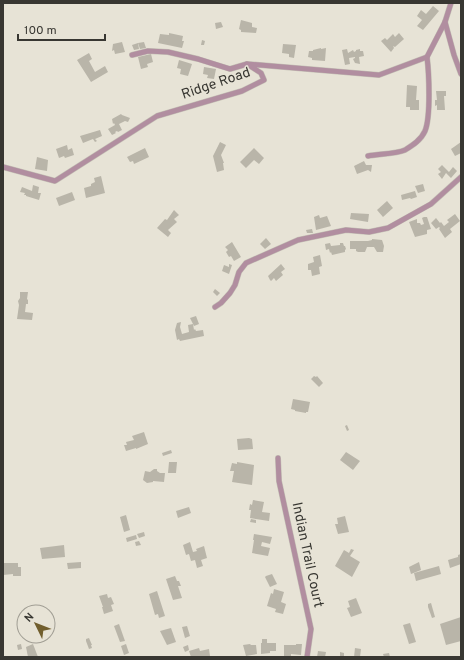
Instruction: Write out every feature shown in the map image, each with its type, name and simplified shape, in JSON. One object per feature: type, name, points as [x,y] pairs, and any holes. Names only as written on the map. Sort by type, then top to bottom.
[{"type":"street","points":[[368,156],[403,151],[419,141],[425,130],[429,87],[427,57],[445,22],[451,3]]},
{"type":"street","points":[[445,22],[461,74]]},
{"type":"street","points":[[132,55],[148,51],[168,52],[198,59],[230,70],[247,64]]},
{"type":"street","name":"Ridge Road","points":[[247,64],[379,75],[427,57]]},
{"type":"street","name":"Ridge Road","points":[[3,167],[54,181],[157,116],[242,91],[264,80],[261,73],[247,64]]},
{"type":"street","points":[[215,307],[230,293],[235,285],[239,272],[246,263],[298,240],[346,230],[369,232],[388,228],[431,204],[461,177]]},
{"type":"street","name":"Indian Trail Court","points":[[278,458],[279,481],[311,629],[307,657]]},
{"type":"building","points":[[433,6],[439,11],[423,30],[417,26],[422,20],[417,16],[421,10],[426,14]]},
{"type":"building","points":[[241,20],[252,23],[252,27],[257,28],[256,33],[241,32],[239,29]]},
{"type":"building","points":[[221,22],[223,27],[216,29],[215,23]]},
{"type":"building","points":[[169,33],[183,36],[182,41],[184,41],[182,48],[158,43],[160,34],[169,35]]},
{"type":"building","points":[[399,33],[404,39],[395,47],[393,46],[394,48],[391,52],[381,41],[385,38],[387,40],[393,34],[395,37]]},
{"type":"building","points":[[202,40],[205,41],[204,45],[201,45]]},
{"type":"building","points":[[122,42],[125,52],[115,54],[114,50],[112,51],[113,44]]},
{"type":"building","points":[[144,42],[146,48],[140,49],[138,43]]},
{"type":"building","points":[[138,43],[139,49],[134,50],[132,45]]},
{"type":"building","points":[[283,44],[296,45],[294,58],[289,57],[289,54],[282,53]]},
{"type":"building","points":[[326,48],[325,61],[312,60],[312,58],[308,57],[309,51]]},
{"type":"building","points":[[347,49],[348,53],[353,50],[354,52],[360,49],[360,51],[363,51],[364,56],[359,57],[360,64],[355,63],[353,59],[355,57],[349,58],[350,64],[345,65],[342,50]]},
{"type":"building","points":[[89,53],[92,59],[89,61],[95,72],[105,66],[108,72],[91,82],[77,60]]},
{"type":"building","points":[[151,54],[153,62],[147,64],[148,67],[141,69],[138,57]]},
{"type":"building","points":[[179,60],[192,64],[188,76],[180,74],[181,69],[177,68]]},
{"type":"building","points":[[204,67],[216,69],[214,79],[207,78],[208,75],[203,74]]},
{"type":"building","points":[[407,85],[417,86],[416,100],[419,100],[419,110],[410,110],[410,107],[406,107]]},
{"type":"building","points":[[436,91],[446,91],[446,96],[444,96],[445,110],[437,110],[437,105],[435,106],[435,100],[437,100]]},
{"type":"building","points":[[121,114],[130,118],[128,122],[125,121],[119,124],[122,130],[115,132],[116,133],[112,135],[108,129],[115,125],[114,123],[113,124],[112,119]]},
{"type":"building","points":[[100,130],[102,136],[95,139],[97,141],[95,142],[93,139],[83,143],[80,136]]},
{"type":"building","points":[[220,142],[226,145],[221,155],[224,163],[224,170],[217,172],[213,156]]},
{"type":"building","points":[[461,142],[461,153],[455,156],[451,149]]},
{"type":"building","points":[[67,145],[68,150],[72,148],[74,155],[59,158],[56,149]]},
{"type":"building","points":[[145,148],[149,157],[134,164],[133,161],[130,162],[127,157]]},
{"type":"building","points":[[254,148],[264,158],[259,164],[254,160],[246,168],[240,162]]},
{"type":"building","points":[[37,157],[48,160],[47,171],[35,169]]},
{"type":"building","points":[[364,161],[366,165],[372,165],[371,172],[368,170],[357,174],[354,166]]},
{"type":"building","points":[[442,165],[449,172],[453,167],[457,171],[451,178],[446,173],[442,179],[438,174],[441,172],[438,169]]},
{"type":"building","points":[[101,176],[105,193],[86,198],[84,188],[91,186],[91,184],[95,182],[94,178]]},
{"type":"building","points":[[423,184],[425,191],[418,193],[415,186]]},
{"type":"building","points":[[33,185],[39,187],[38,193],[41,193],[39,200],[26,196],[24,195],[25,193],[20,192],[22,187],[32,191]]},
{"type":"building","points":[[415,191],[417,197],[402,200],[401,195]]},
{"type":"building","points":[[72,192],[75,200],[59,206],[56,198]]},
{"type":"building","points":[[387,201],[393,208],[383,217],[377,210]]},
{"type":"building","points":[[174,210],[179,215],[174,219],[177,222],[168,230],[171,233],[168,237],[157,228],[165,219],[167,220]]},
{"type":"building","points":[[351,213],[369,214],[368,222],[350,219]]},
{"type":"building","points":[[455,214],[460,221],[450,229],[452,232],[445,238],[439,229],[440,228],[439,227],[436,229],[431,223],[436,218],[444,226],[449,222],[447,220]]},
{"type":"building","points":[[319,215],[320,218],[327,216],[331,226],[316,230],[314,217]]},
{"type":"building","points":[[427,217],[431,229],[427,230],[427,234],[415,237],[409,222],[417,219],[417,223],[420,223],[421,225],[424,224],[422,218]]},
{"type":"building","points":[[312,229],[313,233],[307,233],[306,230]]},
{"type":"building","points":[[266,238],[271,244],[265,249],[260,244]]},
{"type":"building","points":[[372,239],[382,240],[384,246],[383,252],[377,252],[374,247],[367,247],[365,252],[358,252],[356,249],[350,249],[350,241],[368,241]]},
{"type":"building","points":[[232,242],[241,257],[234,261],[231,256],[229,257],[226,252],[228,250],[225,247]]},
{"type":"building","points":[[330,243],[331,246],[340,245],[340,243],[343,243],[346,249],[345,252],[332,255],[329,249],[326,250],[325,244]]},
{"type":"building","points":[[320,255],[322,266],[319,267],[320,274],[312,276],[311,270],[308,270],[308,264],[314,262],[313,257]]},
{"type":"building","points":[[229,264],[232,265],[229,274],[222,271],[224,265],[229,267]]},
{"type":"building","points":[[281,264],[285,269],[281,272],[283,275],[276,281],[274,278],[271,281],[268,276]]},
{"type":"building","points":[[215,289],[220,293],[217,296],[213,292]]},
{"type":"building","points":[[20,292],[28,292],[28,304],[26,304],[25,312],[33,313],[32,320],[17,319]]},
{"type":"building","points":[[196,316],[199,324],[194,326],[190,318]]},
{"type":"building","points":[[181,322],[180,327],[182,334],[189,332],[188,325],[193,324],[194,330],[203,330],[204,336],[180,341],[179,339],[177,340],[175,330],[177,323]]},
{"type":"building","points":[[314,376],[317,376],[323,383],[319,387],[311,379]]},
{"type":"building","points":[[293,399],[310,402],[308,412],[306,413],[291,409]]},
{"type":"building","points":[[347,425],[349,430],[347,431],[345,426]]},
{"type":"building","points":[[144,432],[148,444],[126,451],[124,445],[127,445],[126,442],[134,440],[132,436]]},
{"type":"building","points":[[237,439],[252,439],[253,449],[238,450]]},
{"type":"building","points":[[171,450],[172,453],[163,456],[162,453]]},
{"type":"building","points":[[346,452],[360,461],[353,470],[340,460]]},
{"type":"building","points":[[169,462],[177,462],[176,473],[168,473]]},
{"type":"building","points":[[237,462],[254,465],[252,485],[232,482],[234,471],[230,471],[232,463],[237,464]]},
{"type":"building","points":[[157,469],[160,473],[165,473],[164,482],[153,481],[147,483],[143,480],[145,471],[150,472]]},
{"type":"building","points":[[253,500],[264,502],[262,512],[270,513],[269,521],[250,518],[250,504],[252,505]]},
{"type":"building","points":[[189,507],[191,513],[178,518],[176,511]]},
{"type":"building","points":[[126,515],[130,530],[124,532],[120,517]]},
{"type":"building","points":[[345,516],[349,532],[338,534],[335,524],[338,524],[337,518]]},
{"type":"building","points":[[251,519],[256,520],[256,523],[250,522]]},
{"type":"building","points":[[144,532],[145,536],[139,538],[137,534]]},
{"type":"building","points":[[254,534],[272,537],[270,544],[262,542],[261,546],[270,548],[268,556],[252,553]]},
{"type":"building","points":[[136,535],[137,539],[127,542],[126,538]]},
{"type":"building","points":[[139,541],[141,545],[136,546],[135,542]]},
{"type":"building","points":[[190,542],[193,552],[204,546],[207,558],[201,560],[203,566],[197,568],[195,560],[191,561],[189,554],[186,555],[183,545]]},
{"type":"building","points":[[64,545],[65,557],[42,559],[40,548]]},
{"type":"building","points":[[351,549],[354,550],[350,556],[360,562],[352,577],[335,566],[344,550],[349,553]]},
{"type":"building","points":[[461,554],[461,564],[450,568],[448,560],[458,557],[458,555]]},
{"type":"building","points":[[81,562],[81,568],[68,569],[67,563]]},
{"type":"building","points":[[419,562],[421,570],[411,574],[409,567]]},
{"type":"building","points":[[3,563],[18,563],[18,567],[21,567],[21,576],[13,576],[13,574],[3,575]]},
{"type":"building","points":[[439,566],[441,574],[416,581],[414,573]]},
{"type":"building","points":[[272,574],[277,584],[270,587],[265,577]]},
{"type":"building","points":[[175,576],[181,586],[178,586],[182,598],[173,600],[166,579]]},
{"type":"building","points":[[274,589],[284,592],[281,602],[286,604],[283,614],[275,612],[276,609],[267,606],[271,593],[273,594]]},
{"type":"building","points":[[157,591],[165,616],[159,618],[158,614],[155,615],[149,594]]},
{"type":"building","points":[[107,594],[108,598],[111,597],[114,604],[111,605],[113,611],[104,614],[99,596]]},
{"type":"building","points":[[356,598],[362,613],[351,617],[347,608],[350,607],[348,601]]},
{"type":"building","points":[[431,603],[435,617],[432,618],[428,607],[428,604]]},
{"type":"building","points":[[461,617],[461,641],[446,645],[440,624]]},
{"type":"building","points":[[410,623],[416,642],[409,644],[403,625]]},
{"type":"building","points":[[119,624],[125,641],[120,642],[114,626]]},
{"type":"building","points":[[187,626],[190,636],[185,638],[182,627]]},
{"type":"building","points":[[171,628],[176,642],[167,645],[160,631]]},
{"type":"building","points":[[89,638],[92,648],[89,649],[86,639]]},
{"type":"building","points":[[262,639],[267,639],[267,643],[276,643],[276,651],[261,654]]},
{"type":"building","points":[[21,644],[22,649],[18,650],[17,645]]},
{"type":"building","points":[[33,644],[38,657],[28,657],[26,647]]},
{"type":"building","points":[[126,644],[129,653],[124,655],[121,646]]},
{"type":"building","points":[[302,644],[301,655],[291,654],[291,657],[284,657],[284,645]]},
{"type":"building","points":[[188,645],[189,650],[185,652],[183,647]]},
{"type":"building","points":[[243,645],[256,645],[257,654],[246,656]]},
{"type":"building","points":[[199,648],[200,651],[209,649],[210,656],[191,657],[189,651]]},
{"type":"building","points":[[355,648],[361,649],[360,657],[354,657]]},
{"type":"building","points":[[318,651],[326,652],[325,657],[317,657]]},
{"type":"building","points":[[340,652],[344,653],[344,657],[340,657]]},
{"type":"building","points":[[389,653],[390,657],[384,657],[383,654]]}]
